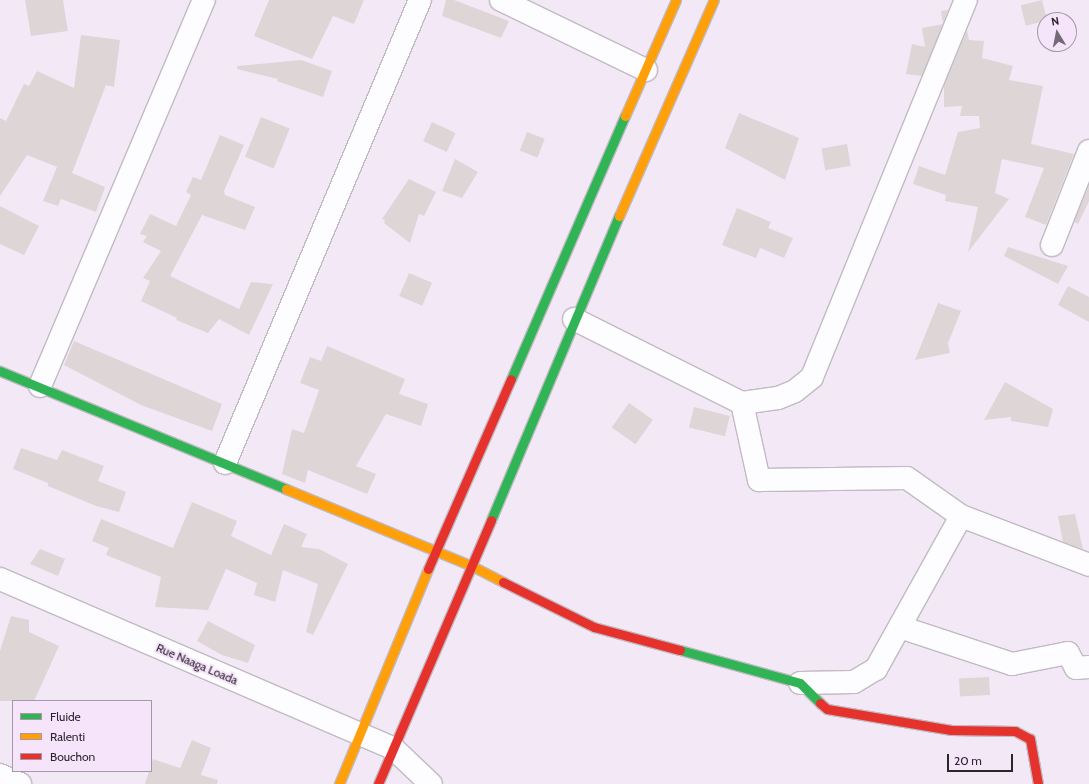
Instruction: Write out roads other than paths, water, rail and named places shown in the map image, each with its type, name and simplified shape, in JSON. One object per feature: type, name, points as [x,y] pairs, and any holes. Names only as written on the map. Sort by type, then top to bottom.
[{"type":"main road","points":[[339,784],[435,552],[676,0]]},
{"type":"main road","points":[[378,784],[472,566],[574,319],[714,0]]},
{"type":"main road","points":[[0,371],[40,386],[435,552],[472,566],[594,627],[800,683],[827,709],[951,730],[1015,731],[1030,740],[1038,784]]},
{"type":"street","points":[[40,386],[204,0]]},
{"type":"street","points":[[225,463],[420,0]]},
{"type":"street","points":[[502,0],[646,70]]},
{"type":"street","points":[[574,319],[742,403],[778,398],[795,391],[812,377],[966,0]]},
{"type":"street","points":[[1052,245],[1089,151]]},
{"type":"street","points":[[742,403],[759,480],[907,478],[961,516],[1089,565]]},
{"type":"street","points":[[800,683],[854,682],[876,669],[961,516]]},
{"type":"street","name":"Rue Naaga Loada","points":[[0,579],[393,748]]},
{"type":"street","points":[[900,627],[1012,664],[1068,653],[1076,668],[1089,666]]},
{"type":"street","points":[[393,748],[431,784]]},
{"type":"street","points":[[0,775],[20,784]]}]
